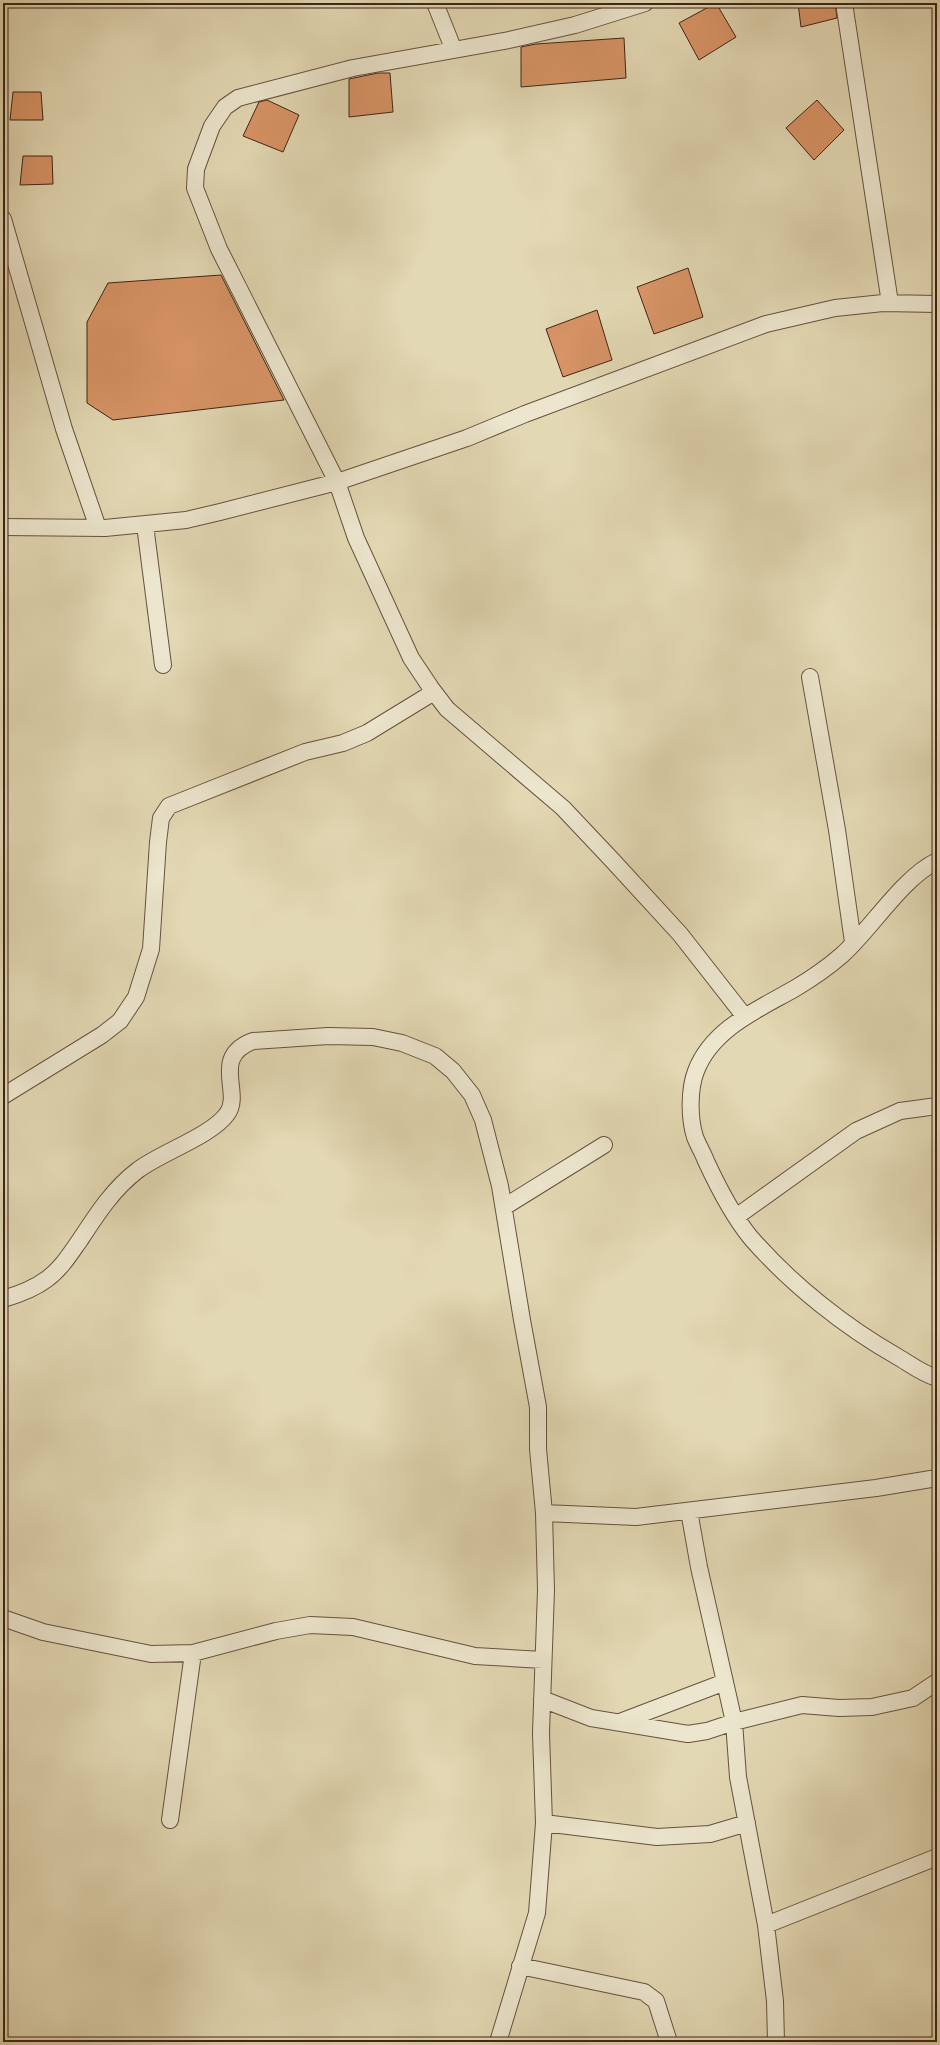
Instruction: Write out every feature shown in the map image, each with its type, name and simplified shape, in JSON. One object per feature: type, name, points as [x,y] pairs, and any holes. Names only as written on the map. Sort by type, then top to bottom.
[{"type":"street","points":[[435,3],[453,48]]},
{"type":"street","points":[[644,3],[575,24],[509,40],[453,48],[353,68],[238,98],[225,107],[212,126],[196,169],[195,188],[219,249],[337,482],[356,538],[399,635],[411,658],[447,709],[476,736],[563,808],[680,934],[745,1017]]},
{"type":"street","points":[[844,3],[890,303]]},
{"type":"street","points":[[3,219],[64,429],[98,528]]},
{"type":"street","points":[[3,527],[98,528],[145,525],[186,520],[337,482],[466,438],[525,414],[766,324],[835,308],[890,303],[937,304]]},
{"type":"street","points":[[145,525],[163,665]]},
{"type":"street","points":[[810,677],[837,830],[853,942]]},
{"type":"street","points":[[3,1096],[102,1035],[120,1021],[136,997],[151,949],[161,818],[169,806],[305,752],[343,743],[367,733],[434,692]]},
{"type":"street","points":[[937,861],[919,872],[844,953],[823,970],[745,1017],[716,1039],[704,1054],[695,1072],[692,1092],[692,1114],[695,1136],[713,1175],[736,1217],[750,1237],[770,1258],[821,1305],[872,1342],[937,1378]]},
{"type":"street","points":[[3,1299],[47,1280],[65,1262],[118,1187],[158,1157],[198,1137],[223,1119],[228,1112],[230,1105],[230,1063],[238,1049],[253,1041],[328,1036],[373,1037],[402,1043],[435,1056],[454,1071],[472,1095],[483,1120],[504,1207],[538,1408],[538,1449],[544,1513],[546,1590],[541,1733],[544,1823],[537,1913],[498,2042]]},
{"type":"street","points":[[736,1217],[856,1131],[900,1111],[937,1106]]},
{"type":"street","points":[[504,1207],[604,1145]]},
{"type":"street","points":[[544,1513],[636,1516],[876,1488],[937,1478]]},
{"type":"street","points":[[689,1511],[699,1567],[734,1722],[738,1777],[766,1925],[775,2001],[776,2042]]},
{"type":"street","points":[[3,1618],[43,1632],[151,1654],[193,1653],[276,1631],[310,1625],[353,1627],[475,1656],[543,1660]]},
{"type":"street","points":[[170,1820],[193,1653]]},
{"type":"street","points":[[619,1722],[725,1682]]},
{"type":"street","points":[[542,1699],[591,1718],[688,1734],[707,1731],[734,1722],[802,1705],[839,1708],[872,1707],[913,1698],[937,1682]]},
{"type":"street","points":[[544,1823],[657,1837],[710,1834],[747,1823]]},
{"type":"street","points":[[766,1925],[937,1857]]},
{"type":"street","points":[[520,1966],[644,1992],[656,2001],[669,2042]]},
{"type":"building","points":[[716,3],[736,37],[699,60],[679,23]]},
{"type":"building","points":[[798,3],[835,3],[837,18],[801,27]]},
{"type":"building","points":[[624,38],[626,78],[521,87],[521,47],[536,44]]},
{"type":"building","points":[[378,73],[390,73],[393,112],[349,117],[349,79]]},
{"type":"building","points":[[13,92],[41,92],[43,120],[10,120]]},
{"type":"building","points":[[267,100],[299,115],[283,152],[243,136],[259,102]]},
{"type":"building","points":[[817,100],[844,130],[814,160],[786,128]]},
{"type":"building","points":[[23,156],[52,156],[53,184],[20,185]]},
{"type":"building","points":[[688,268],[703,317],[654,334],[637,287]]},
{"type":"building","points":[[221,275],[284,400],[113,420],[87,403],[87,322],[108,283]]},
{"type":"building","points":[[597,310],[612,360],[563,377],[546,329]]}]
